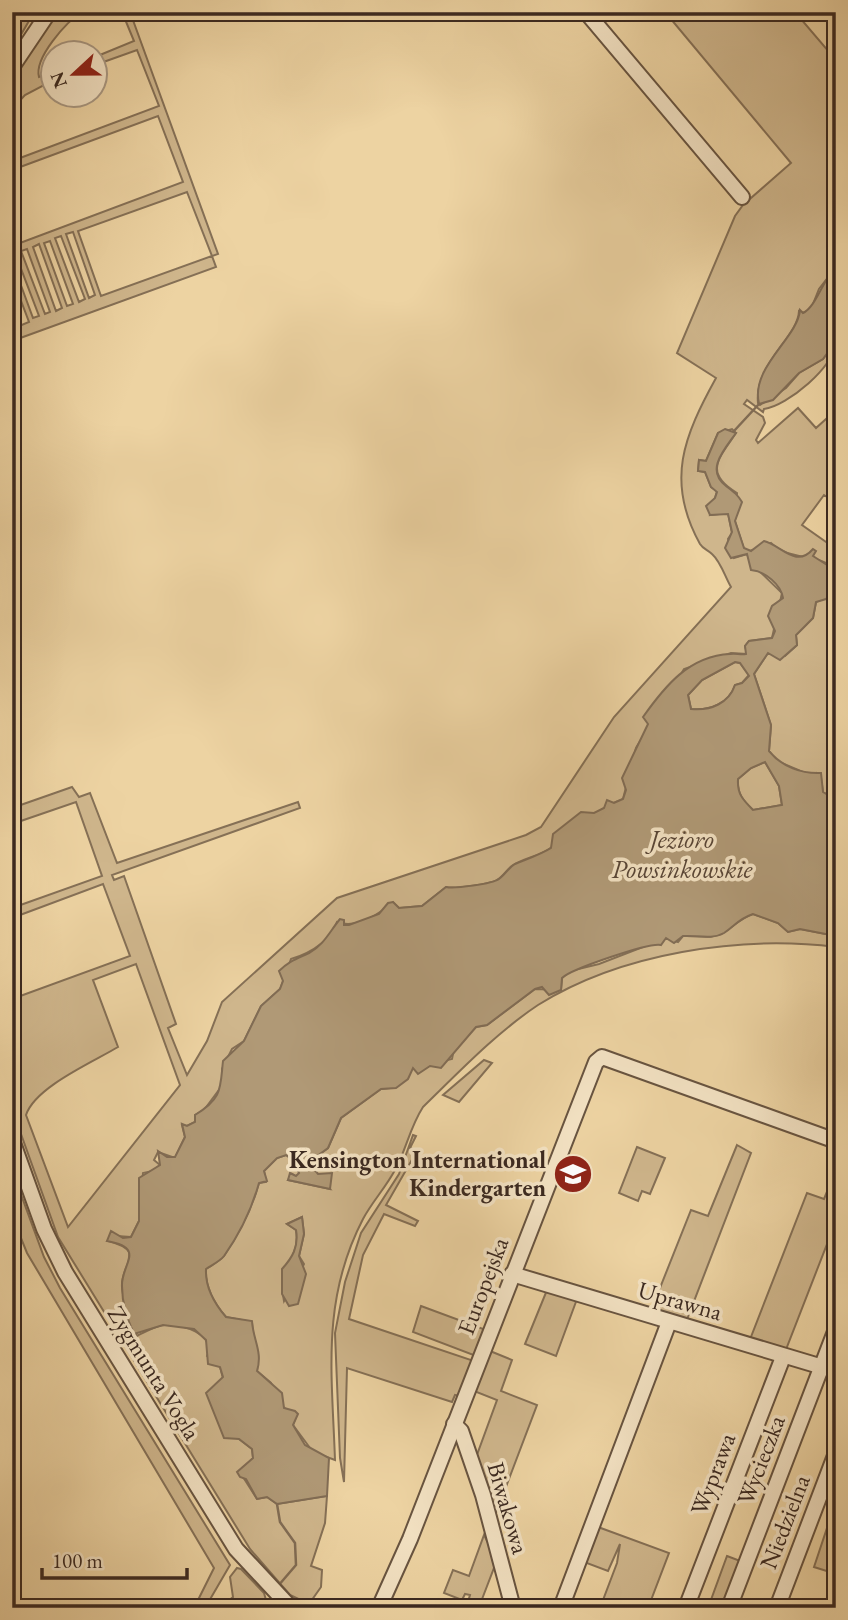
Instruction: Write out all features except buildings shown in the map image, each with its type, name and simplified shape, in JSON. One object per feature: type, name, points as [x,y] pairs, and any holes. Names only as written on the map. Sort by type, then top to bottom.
[{"type":"street","points":[[12,67],[49,12]]},
{"type":"street","points":[[586,12],[742,197]]},
{"type":"street","name":"Europejska","points":[[379,1608],[410,1539],[594,1064],[602,1057],[836,1141]]},
{"type":"street","name":"Zygmunta Vogla","points":[[12,1140],[44,1229],[65,1272],[229,1539],[267,1585],[290,1607]]},
{"type":"street","name":"Uprawna","points":[[512,1274],[836,1371]]},
{"type":"street","points":[[561,1608],[669,1322]]},
{"type":"street","name":"Wycieczka","points":[[729,1608],[836,1329]]},
{"type":"street","name":"Wyprawa","points":[[686,1608],[783,1357]]},
{"type":"street","name":"Biwakowa","points":[[454,1424],[461,1431],[483,1495],[513,1608]]},
{"type":"street","name":"Niedzielna","points":[[776,1608],[836,1453]]},
{"type":"shaded area","points":[[12,12],[33,14],[12,50]]},
{"type":"shaded area","points":[[55,12],[82,12],[56,38],[38,38],[38,88],[25,95],[12,109],[12,75],[35,36]]},
{"type":"shaded area","points":[[122,12],[130,12],[218,254],[212,256],[216,267],[12,341],[12,329],[29,322],[12,277],[12,261],[33,318],[39,316],[15,253],[12,253],[12,246],[183,182],[158,116],[12,170],[12,161],[159,106],[137,50],[108,60],[108,52],[134,41]],"holes":[[[187,192],[212,256],[101,296],[78,231]],[[73,232],[95,295],[89,298],[66,234]],[[61,236],[85,299],[79,302],[55,238]],[[50,241],[73,304],[67,306],[44,243]],[[39,244],[62,308],[56,311],[33,247]],[[27,249],[50,312],[45,314],[21,251]]]},
{"type":"shaded area","points":[[665,12],[795,12],[836,60],[836,267],[819,289],[811,309],[803,313],[799,311],[792,331],[763,376],[758,403],[760,405],[786,388],[799,373],[823,359],[836,341],[834,351],[819,373],[785,401],[764,409],[763,412],[747,400],[744,404],[763,417],[765,423],[756,440],[758,443],[798,408],[816,428],[836,410],[836,503],[824,495],[802,525],[836,549],[836,584],[832,571],[835,569],[821,561],[786,552],[771,543],[750,551],[744,549],[735,521],[737,493],[726,486],[717,472],[720,458],[736,433],[732,429],[718,433],[706,461],[699,460],[698,471],[705,472],[711,487],[717,491],[710,515],[728,513],[732,533],[728,539],[734,558],[747,554],[751,563],[782,593],[772,638],[749,641],[745,646],[747,654],[731,653],[684,669],[636,748],[623,799],[594,815],[552,847],[513,865],[493,882],[446,887],[422,906],[399,908],[393,902],[381,912],[359,922],[337,922],[329,936],[318,946],[291,959],[280,989],[261,1006],[244,1041],[232,1049],[222,1069],[224,1083],[204,1110],[195,1115],[195,1122],[182,1125],[185,1137],[175,1158],[158,1152],[154,1160],[160,1165],[153,1171],[143,1173],[139,1221],[131,1237],[117,1236],[108,1241],[127,1249],[129,1254],[122,1287],[137,1336],[157,1327],[171,1325],[188,1328],[207,1341],[207,1356],[220,1367],[239,1439],[252,1449],[253,1458],[243,1477],[257,1499],[267,1497],[277,1504],[327,1496],[325,1523],[311,1566],[322,1570],[321,1587],[309,1604],[290,1595],[250,1549],[58,1237],[12,1109],[12,999],[130,956],[103,884],[12,918],[12,908],[102,876],[76,802],[12,824],[12,808],[72,787],[79,797],[90,793],[117,863],[298,802],[300,808],[112,875],[114,880],[124,876],[176,1024],[168,1028],[187,1075],[207,1041],[222,1002],[337,898],[526,835],[541,827],[614,717],[731,587],[718,561],[700,544],[689,521],[681,479],[688,439],[716,378],[677,353],[735,216],[743,205],[791,163]],"holes":[[[136,964],[180,1085],[68,1227],[26,1115],[52,1085],[118,1047],[93,980]]]},
{"type":"shaded area","points":[[836,588],[836,800],[823,792],[821,778],[816,773],[810,775],[777,761],[769,751],[771,725],[754,674],[768,653],[785,656],[797,645],[796,635],[813,618],[816,602],[832,595]]},
{"type":"shaded area","points":[[735,662],[740,663],[749,675],[742,683],[735,685],[728,697],[718,705],[691,709],[688,695],[702,680]]},
{"type":"shaded area","points":[[765,762],[779,786],[782,805],[753,810],[741,796],[738,779],[751,768]]},
{"type":"shaded area","points":[[753,914],[778,923],[788,932],[800,929],[836,936],[836,947],[799,944],[721,946],[682,952],[606,972],[571,987],[522,1016],[478,1053],[423,1107],[395,1170],[363,1219],[340,1279],[331,1367],[335,1460],[313,1452],[293,1425],[297,1414],[284,1408],[271,1383],[257,1371],[258,1357],[252,1322],[226,1317],[214,1300],[207,1282],[206,1269],[222,1258],[234,1239],[249,1212],[259,1183],[266,1182],[264,1171],[277,1158],[286,1155],[293,1160],[300,1173],[296,1177],[292,1174],[288,1180],[330,1189],[312,1167],[313,1159],[328,1148],[341,1118],[381,1089],[390,1088],[413,1068],[452,1059],[454,1049],[476,1027],[487,1025],[535,989],[561,990],[562,978],[570,971],[599,964],[666,938],[678,942],[683,936],[718,935]],"holes":[[[302,1217],[304,1234],[299,1256],[304,1264],[284,1301],[284,1280],[297,1240],[296,1230],[287,1224]]]},
{"type":"shaded area","points":[[484,1060],[492,1063],[459,1102],[443,1095]]},
{"type":"shaded area","points":[[413,1135],[416,1136],[410,1148],[417,1151],[386,1205],[418,1221],[415,1226],[384,1214],[363,1255],[349,1319],[474,1361],[460,1396],[455,1395],[452,1402],[347,1368],[344,1482],[340,1458],[335,1333],[345,1282],[361,1233],[399,1174]]},
{"type":"shaded area","points":[[737,1145],[751,1153],[686,1322],[650,1313],[691,1210],[708,1216]]},
{"type":"shaded area","points":[[637,1147],[665,1158],[650,1194],[642,1191],[638,1201],[619,1193]]},
{"type":"shaded area","points":[[12,1170],[44,1257],[60,1288],[230,1565],[205,1608],[194,1608],[214,1568],[27,1253],[12,1216]]},
{"type":"shaded area","points":[[836,1170],[836,1221],[785,1352],[749,1342],[807,1193],[824,1199]]},
{"type":"shaded area","points":[[547,1290],[577,1299],[556,1356],[525,1344]]},
{"type":"shaded area","points":[[421,1306],[486,1330],[476,1356],[413,1332]]},
{"type":"shaded area","points":[[490,1351],[512,1360],[501,1391],[537,1405],[493,1521],[474,1463],[497,1400],[474,1391]]},
{"type":"shaded area","points":[[830,1519],[836,1520],[836,1574],[814,1567]]},
{"type":"shaded area","points":[[598,1527],[669,1553],[648,1608],[600,1608],[617,1563],[620,1544],[608,1571],[584,1562]]},
{"type":"shaded area","points":[[484,1535],[497,1560],[479,1607],[467,1605],[470,1595],[465,1594],[462,1600],[444,1593],[453,1570],[469,1576]]},
{"type":"shaded area","points":[[727,1556],[743,1562],[724,1608],[708,1608]]},
{"type":"shaded area","points":[[237,1568],[264,1593],[266,1600],[236,1608],[220,1608],[233,1597],[230,1577]]},
{"type":"water","points":[[836,267],[836,341],[823,359],[799,373],[773,400],[759,404],[758,390],[767,365],[797,321],[800,310],[803,313],[808,310]]},
{"type":"water","name":"Jezioro Powsinkowskie","points":[[725,429],[736,433],[719,460],[717,473],[720,480],[742,502],[735,521],[744,548],[751,551],[764,541],[788,554],[801,557],[813,549],[816,551],[813,556],[827,565],[829,562],[835,569],[832,572],[834,591],[826,599],[816,602],[813,618],[796,635],[797,645],[780,660],[768,653],[754,674],[771,725],[769,751],[793,768],[821,773],[823,792],[836,800],[836,936],[800,929],[788,932],[778,923],[753,914],[719,935],[683,936],[674,943],[666,938],[661,945],[594,963],[562,978],[561,990],[549,995],[542,987],[535,989],[487,1025],[476,1027],[441,1068],[430,1066],[418,1074],[413,1068],[408,1079],[396,1088],[381,1089],[341,1118],[328,1148],[313,1159],[312,1167],[318,1174],[332,1173],[330,1189],[288,1180],[290,1173],[296,1176],[299,1173],[293,1160],[286,1155],[277,1158],[264,1171],[267,1181],[259,1183],[249,1212],[230,1248],[222,1258],[206,1269],[207,1282],[214,1300],[226,1317],[252,1321],[258,1352],[257,1371],[282,1393],[284,1408],[298,1414],[293,1425],[305,1445],[329,1458],[327,1496],[277,1504],[267,1497],[257,1499],[246,1479],[240,1477],[237,1472],[253,1458],[252,1449],[239,1439],[224,1438],[206,1393],[223,1377],[220,1367],[208,1364],[206,1340],[194,1329],[163,1325],[134,1334],[125,1311],[122,1293],[129,1253],[119,1244],[107,1241],[111,1231],[123,1238],[131,1237],[139,1221],[139,1178],[160,1165],[158,1151],[167,1157],[175,1157],[185,1137],[182,1124],[187,1126],[195,1122],[195,1115],[215,1098],[220,1085],[223,1061],[244,1041],[261,1006],[280,989],[283,981],[279,971],[319,946],[340,919],[344,920],[344,925],[349,925],[379,914],[388,903],[393,902],[399,908],[422,906],[446,887],[473,886],[495,881],[515,864],[551,848],[553,834],[581,812],[594,813],[604,808],[607,800],[614,803],[623,799],[626,790],[622,778],[648,724],[643,717],[669,684],[702,660],[715,656],[746,654],[745,646],[749,641],[772,638],[775,631],[768,616],[772,606],[783,598],[782,593],[767,576],[751,570],[747,554],[731,558],[725,548],[732,532],[728,514],[710,515],[706,506],[715,498],[717,492],[711,487],[705,472],[698,471],[699,460],[706,461],[718,433]],"holes":[[[735,662],[740,663],[749,676],[742,683],[735,685],[728,697],[718,705],[691,709],[688,695],[702,680]],[[765,762],[779,786],[782,805],[753,810],[741,796],[738,779],[751,768]]]},
{"type":"water","points":[[302,1217],[304,1234],[299,1256],[306,1274],[298,1304],[289,1306],[282,1294],[282,1269],[294,1252],[297,1236],[296,1230],[287,1224]]},
{"type":"waterway","points":[[734,431],[759,404]]},
{"type":"waterway","points":[[277,1504],[280,1522],[295,1543],[296,1565],[278,1586]]},
{"type":"waterway","points":[[265,1608],[273,1595]]},
{"type":"place","name":"Kensington International Kindergarten","points":[[573,1174]]}]
